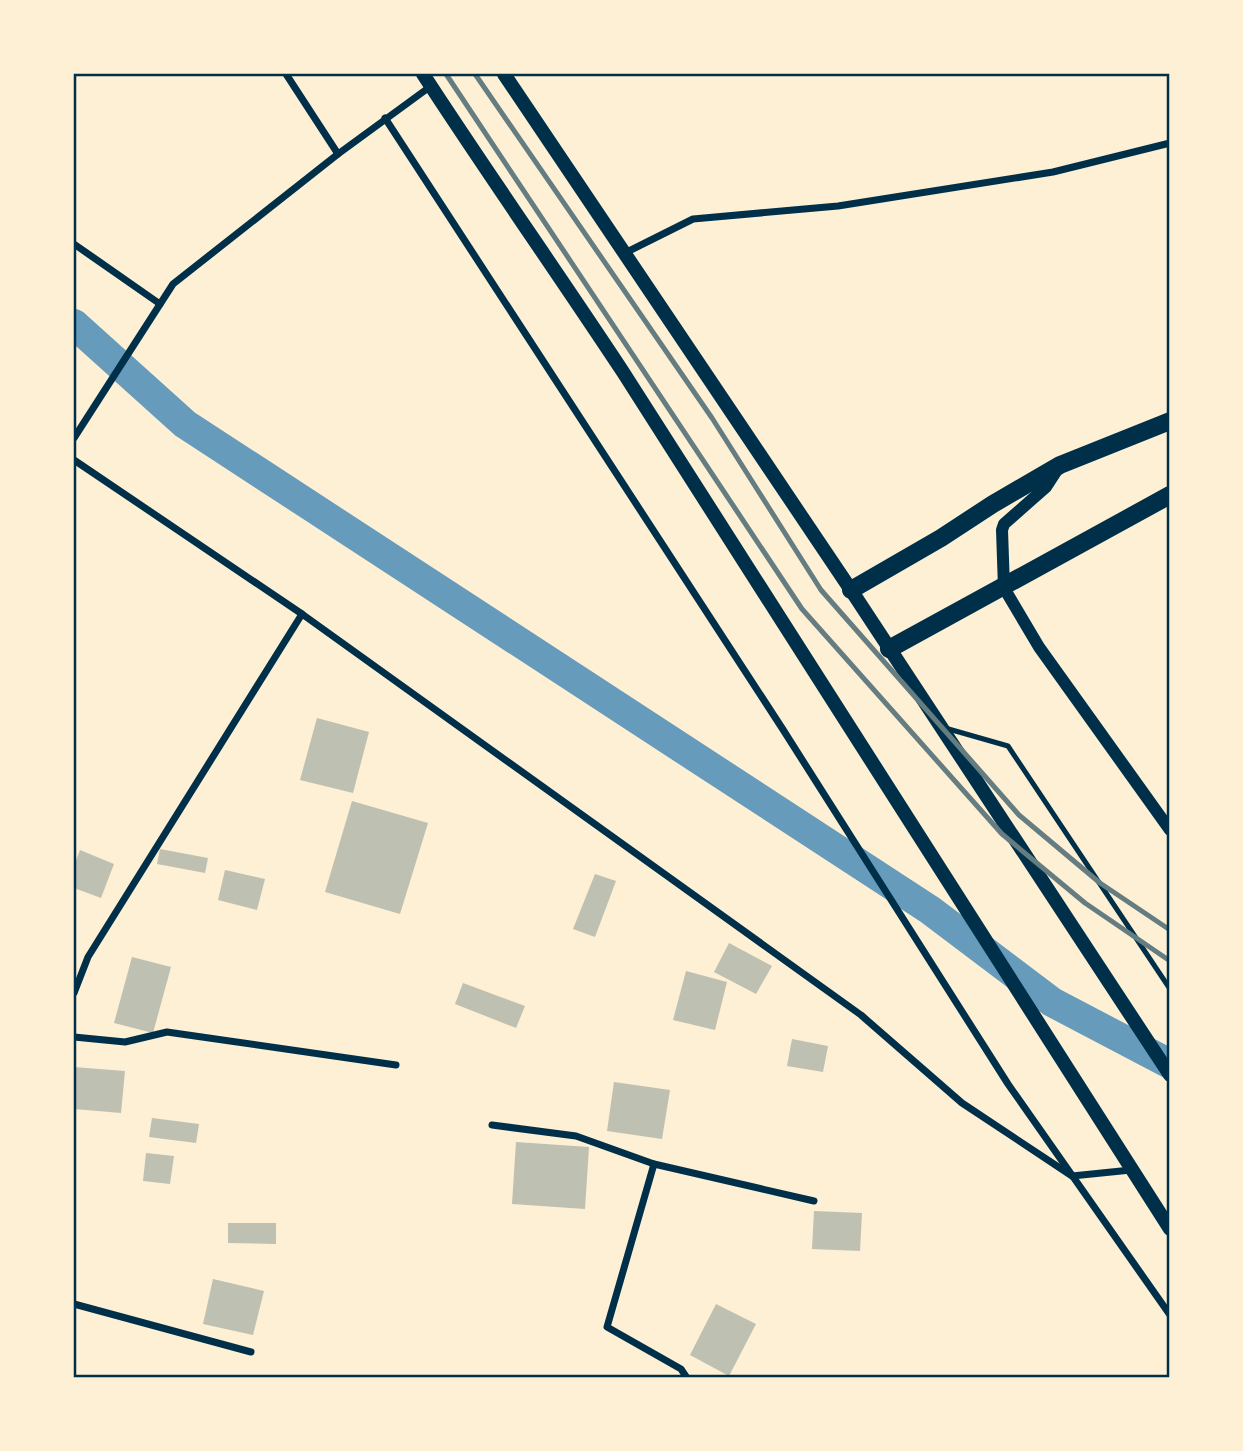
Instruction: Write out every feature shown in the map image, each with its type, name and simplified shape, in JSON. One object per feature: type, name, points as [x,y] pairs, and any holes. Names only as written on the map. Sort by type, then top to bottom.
[{"type":"main road","points":[[504,74],[850,590],[1170,1075]]},
{"type":"main road","points":[[427,80],[635,391],[1170,1229]]},
{"type":"main road","points":[[850,590],[942,538],[1060,465],[1170,421]]},
{"type":"main road","points":[[889,649],[1170,495]]},
{"type":"street","points":[[286,74],[338,154]]},
{"type":"street","points":[[75,437],[173,284],[386,118],[427,80]]},
{"type":"street","points":[[386,118],[782,728],[1008,1084],[1170,1315]]},
{"type":"street","points":[[624,253],[693,219],[838,206],[1053,172],[1170,143]]},
{"type":"street","points":[[74,244],[160,304]]},
{"type":"street","points":[[74,460],[302,614],[861,1015],[962,1103],[1072,1176],[1131,1170]]},
{"type":"street","points":[[1060,465],[1046,487],[1004,524],[1004,587],[1040,648],[1170,830]]},
{"type":"street","points":[[74,993],[88,957],[302,614]]},
{"type":"street","points":[[74,1037],[125,1042],[167,1032],[396,1065]]},
{"type":"street","points":[[492,1125],[576,1136],[654,1164],[814,1201]]},
{"type":"street","points":[[654,1164],[607,1327],[681,1369],[687,1377]]},
{"type":"street","points":[[74,1304],[251,1352]]},
{"type":"lane","points":[[939,726],[1008,746],[1170,989]]},
{"type":"building","points":[[317,718],[369,732],[353,793],[300,780]]},
{"type":"building","points":[[352,801],[428,823],[400,914],[325,892]]},
{"type":"building","points":[[160,849],[208,858],[205,873],[157,864]]},
{"type":"building","points":[[80,850],[114,864],[101,898],[74,888],[74,866]]},
{"type":"building","points":[[225,870],[265,879],[257,910],[218,900]]},
{"type":"building","points":[[595,874],[616,881],[595,937],[573,929]]},
{"type":"building","points":[[729,943],[772,966],[756,994],[714,972]]},
{"type":"building","points":[[132,957],[171,967],[153,1033],[114,1023]]},
{"type":"building","points":[[686,971],[727,982],[715,1030],[673,1020]]},
{"type":"building","points":[[463,983],[525,1006],[516,1028],[455,1004]]},
{"type":"building","points":[[792,1039],[828,1046],[823,1072],[787,1066]]},
{"type":"building","points":[[74,1067],[125,1071],[121,1113],[74,1109]]},
{"type":"building","points":[[614,1082],[670,1090],[662,1139],[607,1131]]},
{"type":"building","points":[[152,1118],[199,1124],[196,1143],[149,1137]]},
{"type":"building","points":[[516,1142],[589,1147],[585,1209],[512,1204]]},
{"type":"building","points":[[146,1153],[174,1156],[170,1184],[143,1181]]},
{"type":"building","points":[[814,1211],[862,1213],[860,1251],[812,1249]]},
{"type":"building","points":[[228,1223],[276,1223],[276,1244],[228,1243]]},
{"type":"building","points":[[213,1279],[264,1291],[253,1335],[203,1324]]},
{"type":"building","points":[[716,1304],[756,1324],[729,1376],[690,1355]]},
{"type":"waterway","points":[[74,324],[185,424],[930,910],[1052,1002],[1170,1064]]},
{"type":"railway","points":[[446,74],[802,609],[1002,834],[1085,903],[1170,961]]},
{"type":"railway","points":[[475,74],[712,418],[821,590],[1019,815],[1100,883],[1170,930]]}]
